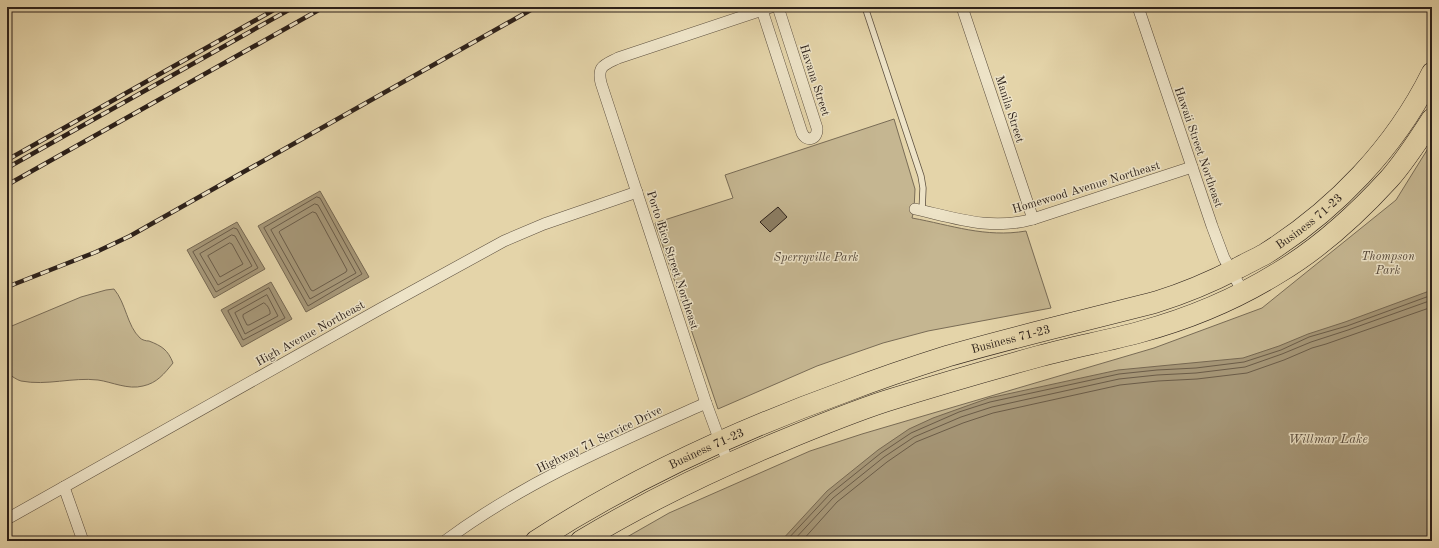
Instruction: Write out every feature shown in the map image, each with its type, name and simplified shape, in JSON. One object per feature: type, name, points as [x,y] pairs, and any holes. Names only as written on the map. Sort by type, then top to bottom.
[{"type":"highway","name":"Business 71-23","points":[[536,541],[607,499],[664,468],[720,442],[816,402],[948,356],[1156,302],[1198,287],[1264,255],[1335,202],[1370,166],[1401,126],[1432,73]]},
{"type":"highway","name":"Business 71-23","points":[[581,541],[639,508],[728,464],[820,425],[883,402],[954,380],[1041,356],[1141,332],[1194,313],[1243,292],[1279,273],[1314,248],[1354,215],[1391,177],[1418,142],[1432,119]]},
{"type":"street","name":"Havana Street","points":[[766,9],[802,133],[804,137],[811,139],[818,133],[817,128],[778,7]]},
{"type":"street","name":"Manila Street","points":[[962,7],[1033,219]]},
{"type":"street","name":"Hawaii Street Northeast","points":[[1138,7],[1218,242],[1231,271],[1243,292]]},
{"type":"street","name":"Porto Rico Street Northeast","points":[[728,464],[706,403],[599,74],[604,64],[618,58],[766,9]]},
{"type":"street","name":"Homewood Avenue Northeast","points":[[918,210],[975,222],[1013,224],[1033,219],[1192,167]]},
{"type":"street","name":"High Avenue Northeast","points":[[7,519],[504,241],[544,224],[637,192]]},
{"type":"street","name":"Highway 71 Service Drive","points":[[445,541],[460,529],[570,464],[706,403]]},
{"type":"street","points":[[64,487],[83,541]]},
{"type":"lane","points":[[865,7],[921,176],[923,188],[918,210]]},
{"type":"green space","name":"Sperryville Park","points":[[894,119],[915,189],[912,218],[982,232],[1011,233],[1026,231],[1051,308],[928,331],[883,343],[817,366],[718,409],[655,223],[733,198],[725,175]]},
{"type":"green space","name":"Thompson Park","points":[[1432,142],[1432,292],[787,541],[620,541],[669,513],[810,451],[862,434],[1154,348],[1262,308],[1396,200]]},
{"type":"green space","points":[[114,289],[132,327],[140,338],[161,347],[167,352],[171,359],[173,363],[160,378],[148,385],[132,387],[88,379],[40,383],[19,380],[8,374],[7,328],[81,297]]},
{"type":"water","points":[[320,191],[369,277],[306,312],[258,226]]},
{"type":"water","points":[[237,222],[265,269],[214,298],[187,250]]},
{"type":"water","points":[[271,282],[292,319],[242,347],[221,310]]},
{"type":"water","name":"Willmar Lake","points":[[1432,290],[1432,541],[781,541],[827,491],[878,450],[909,429],[933,418],[989,398],[1118,370],[1243,358]]},
{"type":"building","points":[[778,207],[787,217],[770,232],[760,222]]},
{"type":"railway","points":[[7,160],[279,7]]},
{"type":"railway","points":[[7,168],[294,7]]},
{"type":"railway","points":[[7,185],[324,7]]},
{"type":"railway","points":[[7,287],[96,252],[130,236],[536,7]]}]
